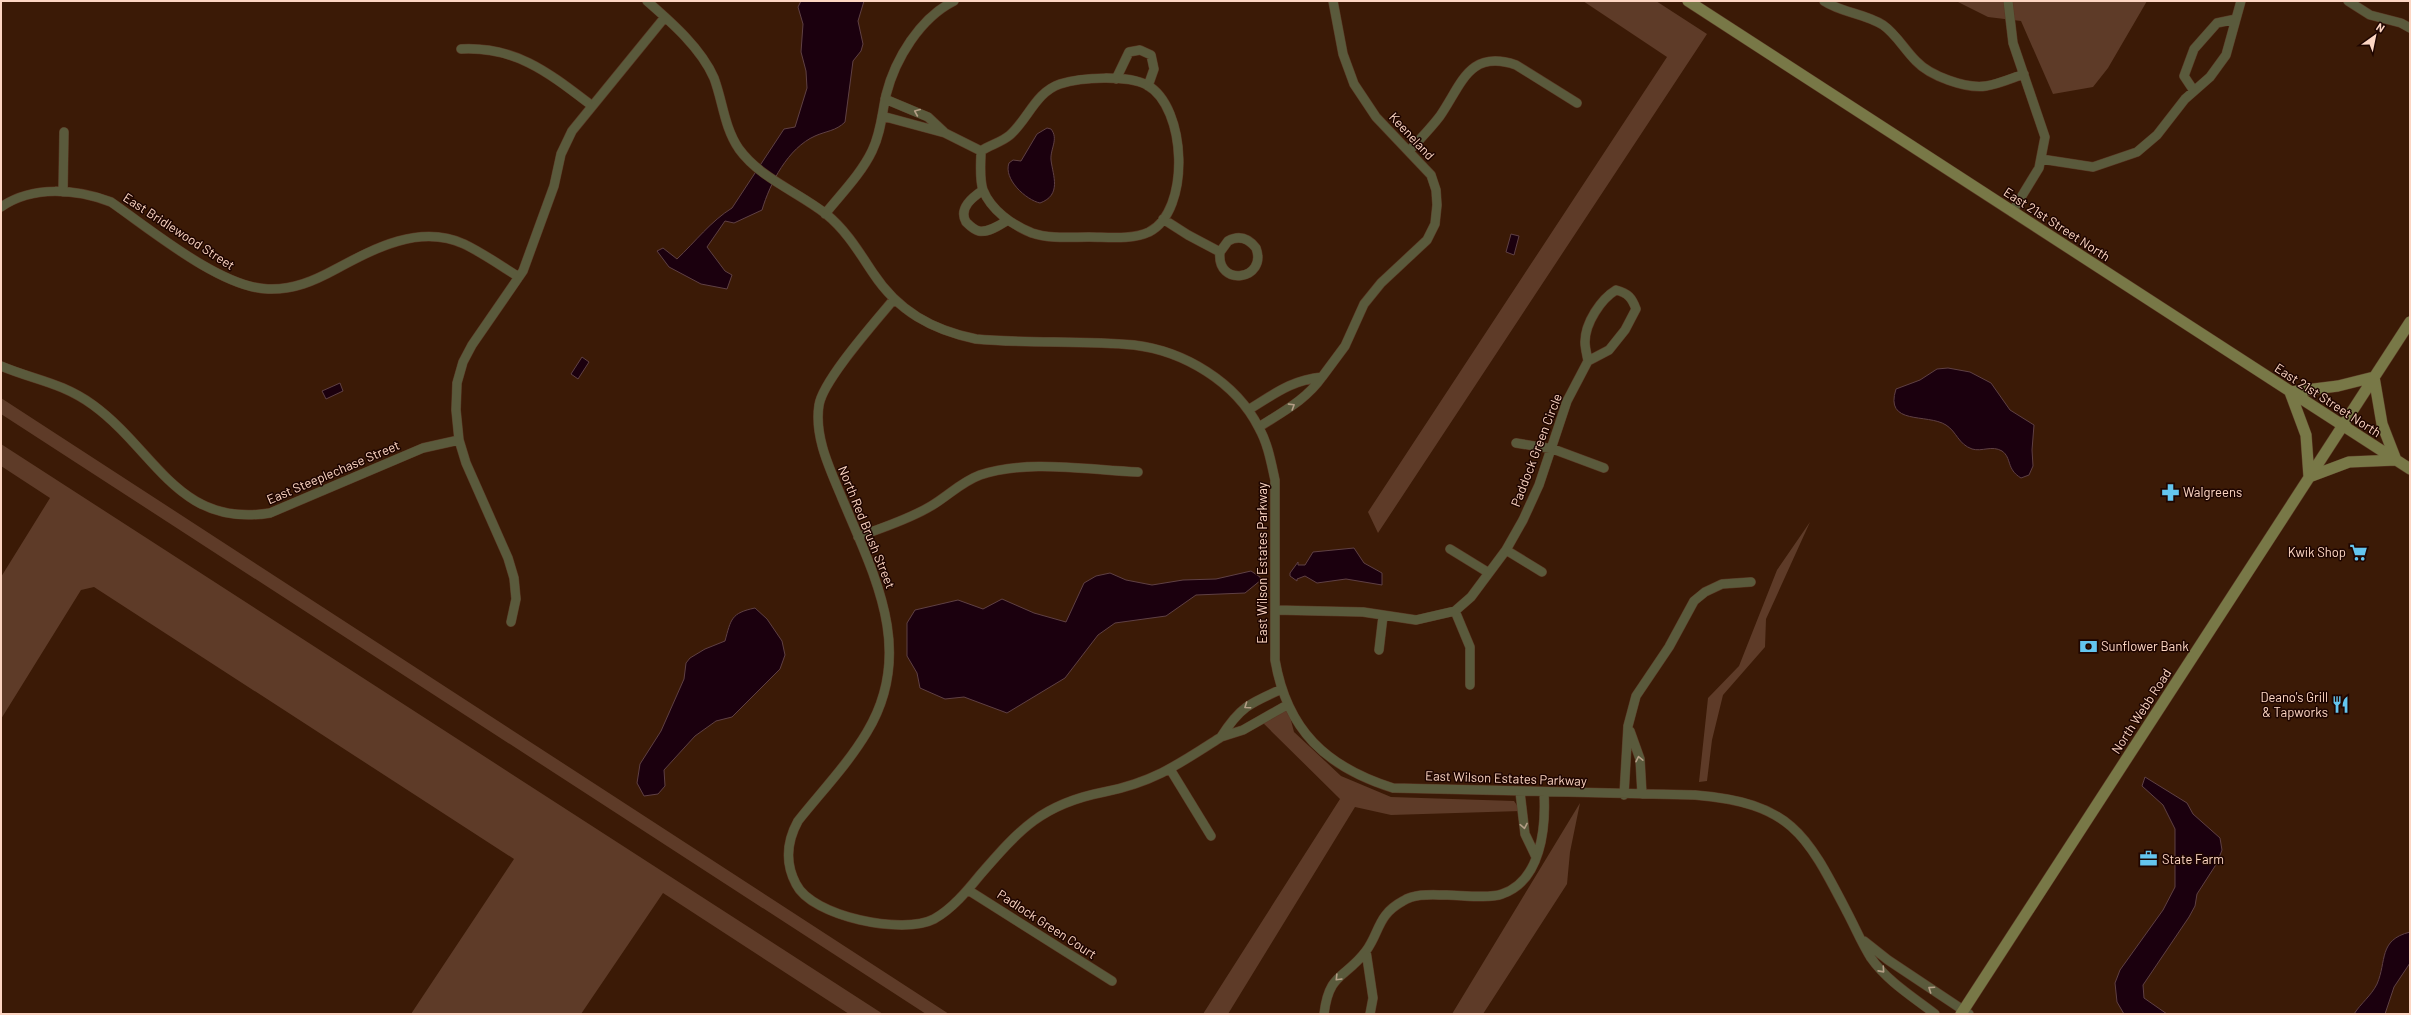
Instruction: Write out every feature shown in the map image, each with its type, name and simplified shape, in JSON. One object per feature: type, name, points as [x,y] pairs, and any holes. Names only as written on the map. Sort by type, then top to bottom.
[{"type":"main road","name":"East 21st Street North","points":[[1688,1],[2410,469]]},
{"type":"main road","name":"North Webb Road","points":[[1965,1013],[2410,322]]},
{"type":"main road","points":[[2374,377],[2382,424],[2396,460],[2349,462],[2309,477],[2306,435],[2290,392],[2338,386],[2374,377]]},
{"type":"street","name":"East Wilson Estates Parkway","points":[[647,1],[665,17],[701,57],[713,77],[729,131],[751,163],[825,214],[856,246],[894,299],[907,312],[930,326],[955,335],[976,340],[1134,346],[1160,351],[1187,361],[1210,374],[1248,410],[1259,427],[1269,452],[1275,480],[1275,660],[1287,705],[1299,726],[1316,745],[1334,760],[1365,779],[1393,788],[1624,795],[1642,794],[1729,798],[1756,805],[1775,814],[1804,838],[1818,856],[1871,958],[1884,973],[1916,1001],[1935,1014]]},
{"type":"street","points":[[825,214],[859,172],[873,150],[894,70],[905,49],[925,25],[954,1]]},
{"type":"street","name":"Keeneland","points":[[1259,427],[1297,403],[1313,390],[1345,346],[1364,304],[1381,283],[1427,240],[1435,224],[1437,205],[1436,190],[1430,175],[1410,150],[1376,117],[1354,84],[1343,54],[1333,1]]},
{"type":"street","points":[[1824,1],[1834,8],[1873,19],[1890,30],[1917,62],[1935,74],[1957,83],[1985,86],[2024,74]]},
{"type":"street","points":[[2008,1],[2013,43],[2045,137],[2039,168],[2012,212]]},
{"type":"street","points":[[2041,159],[2093,167],[2137,152],[2157,135],[2194,90],[2210,77],[2226,55],[2241,1]]},
{"type":"street","points":[[2348,1],[2370,14],[2402,23],[2410,28]]},
{"type":"street","points":[[511,622],[516,599],[514,578],[508,558],[466,463],[459,440],[456,410],[457,383],[463,362],[519,277],[534,245],[554,186],[561,154],[572,131],[591,105],[665,17]]},
{"type":"street","points":[[2194,90],[2184,76],[2194,49],[2217,23],[2236,19]]},
{"type":"street","points":[[461,49],[478,48],[499,52],[525,61],[547,71],[591,105]]},
{"type":"street","points":[[1116,79],[1129,52],[1140,50],[1151,55],[1154,69],[1148,86]]},
{"type":"street","points":[[1410,150],[1440,116],[1462,78],[1472,68],[1484,62],[1506,61],[1516,65],[1577,103]]},
{"type":"street","points":[[1093,78],[1116,79],[1148,86],[1164,104],[1174,123],[1177,140],[1177,190],[1172,205],[1163,218],[1149,232],[1136,236],[1105,237],[1052,236],[1035,234],[1016,226],[1008,220],[983,190],[981,150],[1009,136],[1038,100],[1060,84],[1093,78]]},
{"type":"street","points":[[885,100],[928,117],[945,132]]},
{"type":"street","points":[[882,116],[945,132],[981,150]]},
{"type":"street","points":[[63,192],[64,132]]},
{"type":"street","points":[[983,190],[973,197],[964,210],[964,217],[968,225],[979,231],[992,229],[1008,220]]},
{"type":"street","name":"East Bridlewood Street","points":[[1,207],[29,194],[63,192],[92,195],[111,202],[217,273],[245,285],[267,289],[308,284],[373,250],[405,239],[422,237],[447,239],[464,244],[519,277]]},
{"type":"street","points":[[1163,218],[1188,236],[1220,252]]},
{"type":"street","points":[[1241,238],[1247,240],[1256,248],[1257,262],[1254,268],[1246,275],[1238,276],[1230,274],[1221,265],[1220,252],[1228,241],[1241,238]]},
{"type":"street","points":[[1616,290],[1624,292],[1632,298],[1636,309],[1625,330],[1609,350],[1588,361],[1585,341],[1588,326],[1608,295],[1616,290]]},
{"type":"street","name":"North Red Brush Street","points":[[894,299],[852,351],[830,382],[819,403],[817,424],[822,447],[878,584],[889,628],[891,652],[884,696],[868,732],[798,821],[790,836],[788,852],[796,885],[809,900],[844,917],[898,924],[917,924],[934,919],[968,890],[1013,837],[1036,818],[1063,803],[1129,787],[1159,776],[1221,737]]},
{"type":"street","name":"Paddock Green Circle","points":[[1275,610],[1363,612],[1416,620],[1455,611],[1471,598],[1506,550],[1540,486],[1567,401],[1588,361]]},
{"type":"street","name":"East Steeplechase Street","points":[[1,366],[58,385],[77,394],[110,419],[179,490],[191,500],[212,510],[230,514],[250,516],[270,513],[424,448],[459,440]]},
{"type":"street","points":[[1248,410],[1288,385],[1304,379],[1322,377]]},
{"type":"street","points":[[1516,443],[1553,449],[1604,468]]},
{"type":"street","points":[[858,537],[911,517],[933,505],[958,486],[979,476],[1005,468],[1032,467],[1138,472]]},
{"type":"street","points":[[1450,549],[1489,573]]},
{"type":"street","points":[[1506,550],[1542,572]]},
{"type":"street","points":[[1624,795],[1628,726],[1636,696],[1669,647],[1694,602],[1705,592],[1722,584],[1751,582]]},
{"type":"street","points":[[1455,611],[1470,647],[1470,685]]},
{"type":"street","points":[[1379,650],[1383,616]]},
{"type":"street","points":[[1221,737],[1234,718],[1247,706],[1282,688]]},
{"type":"street","points":[[1221,737],[1243,730],[1287,705]]},
{"type":"street","points":[[1628,726],[1640,759],[1642,794]]},
{"type":"street","points":[[1170,769],[1211,836]]},
{"type":"street","points":[[1520,792],[1525,834],[1536,857]]},
{"type":"street","points":[[1324,1014],[1326,995],[1334,981],[1366,951],[1378,925],[1390,909],[1403,900],[1420,895],[1501,895],[1518,886],[1529,873],[1541,842],[1544,792]]},
{"type":"street","name":"Padlock Green Court","points":[[968,890],[1112,981]]},
{"type":"street","name":"East Wilson Estates Parkway","points":[[1860,938],[1888,960],[1965,1013]]},
{"type":"street","points":[[1366,951],[1374,998],[1370,1014]]},
{"type":"shaded area","points":[[801,1],[864,1],[858,21],[863,44],[861,51],[853,61],[845,122],[834,129],[815,136],[796,149],[781,167],[765,200],[762,210],[734,223],[725,221],[707,247],[725,271],[732,275],[727,289],[701,284],[669,267],[657,251],[663,248],[677,259],[710,225],[732,208],[784,129],[795,127],[807,88],[806,71],[801,52],[803,24],[798,7]]},
{"type":"shaded area","points":[[1583,1],[1656,1],[1707,34],[1378,533],[1368,512],[1667,57]]},
{"type":"shaded area","points":[[1956,1],[2147,1],[2108,68],[2093,87],[2053,94],[2021,21],[1988,17]]},
{"type":"shaded area","points":[[1047,128],[1051,129],[1054,137],[1051,160],[1054,190],[1047,200],[1040,203],[1028,198],[1017,188],[1009,176],[1008,169],[1009,163],[1013,160],[1021,161],[1037,134]]},
{"type":"shaded area","points":[[1511,234],[1519,236],[1514,255],[1506,252]]},
{"type":"shaded area","points":[[582,357],[589,362],[578,379],[571,374]]},
{"type":"shaded area","points":[[1948,368],[1970,372],[1991,383],[2010,410],[2034,425],[2032,450],[2033,466],[2029,475],[2021,478],[2016,475],[2005,454],[1998,449],[1972,449],[1967,447],[1946,425],[1909,416],[1896,409],[1894,401],[1896,389],[1920,380],[1937,369]]},
{"type":"shaded area","points":[[340,383],[343,391],[326,399],[322,391]]},
{"type":"shaded area","points":[[1,398],[949,1014],[926,1014],[1,414]]},
{"type":"shaded area","points":[[1,444],[883,1014],[849,1014],[663,893],[581,1014],[411,1014],[514,859],[94,587],[81,590],[1,719],[1,577],[50,498],[1,466]]},
{"type":"shaded area","points":[[1810,522],[1766,619],[1765,647],[1723,695],[1712,740],[1707,781],[1699,782],[1708,698],[1739,666],[1777,570]]},
{"type":"shaded area","points":[[1354,548],[1364,563],[1382,573],[1382,585],[1346,579],[1317,583],[1305,576],[1297,579],[1297,581],[1290,576],[1290,573],[1298,562],[1298,565],[1305,565],[1313,552]]},
{"type":"shaded area","points":[[1251,571],[1260,577],[1261,580],[1245,593],[1196,595],[1166,616],[1115,623],[1098,635],[1065,678],[1007,713],[964,697],[945,699],[920,688],[917,673],[907,656],[907,623],[915,610],[958,600],[983,609],[1002,599],[1034,613],[1066,622],[1084,583],[1096,576],[1110,573],[1126,580],[1152,585],[1183,580],[1216,579]]},
{"type":"shaded area","points":[[755,608],[767,619],[782,641],[785,655],[780,669],[732,717],[716,721],[695,736],[664,770],[665,786],[658,794],[644,796],[637,783],[640,764],[661,731],[684,679],[686,663],[690,658],[705,649],[725,641],[733,618],[741,612]]},
{"type":"shaded area","points":[[1287,705],[1294,732],[1341,776],[1391,797],[1514,801],[1521,811],[1391,815],[1355,807],[1228,1014],[1203,1014],[1340,799],[1260,720]]},
{"type":"shaded area","points":[[2145,777],[2187,803],[2193,814],[2220,838],[2222,850],[2217,863],[2197,894],[2195,906],[2189,917],[2143,985],[2144,998],[2167,1014],[2124,1014],[2117,1002],[2115,983],[2120,970],[2163,910],[2175,887],[2175,829],[2163,805],[2142,786]]},
{"type":"shaded area","points":[[1580,803],[1570,852],[1567,884],[1483,1014],[1452,1014]]},
{"type":"shaded area","points":[[2410,932],[2410,963],[2394,987],[2385,1014],[2354,1014],[2377,984],[2385,952],[2388,946],[2393,940]]},
{"type":"place","name":"Walgreens","points":[[2170,492]]},
{"type":"place","name":"Kwik Shop","points":[[2359,552]]},
{"type":"place","name":"Sunflower Bank","points":[[2088,646]]},
{"type":"place","name":"Deano's Grill & Tapworks","points":[[2341,704]]},
{"type":"place","name":"State Farm","points":[[2149,859]]}]
